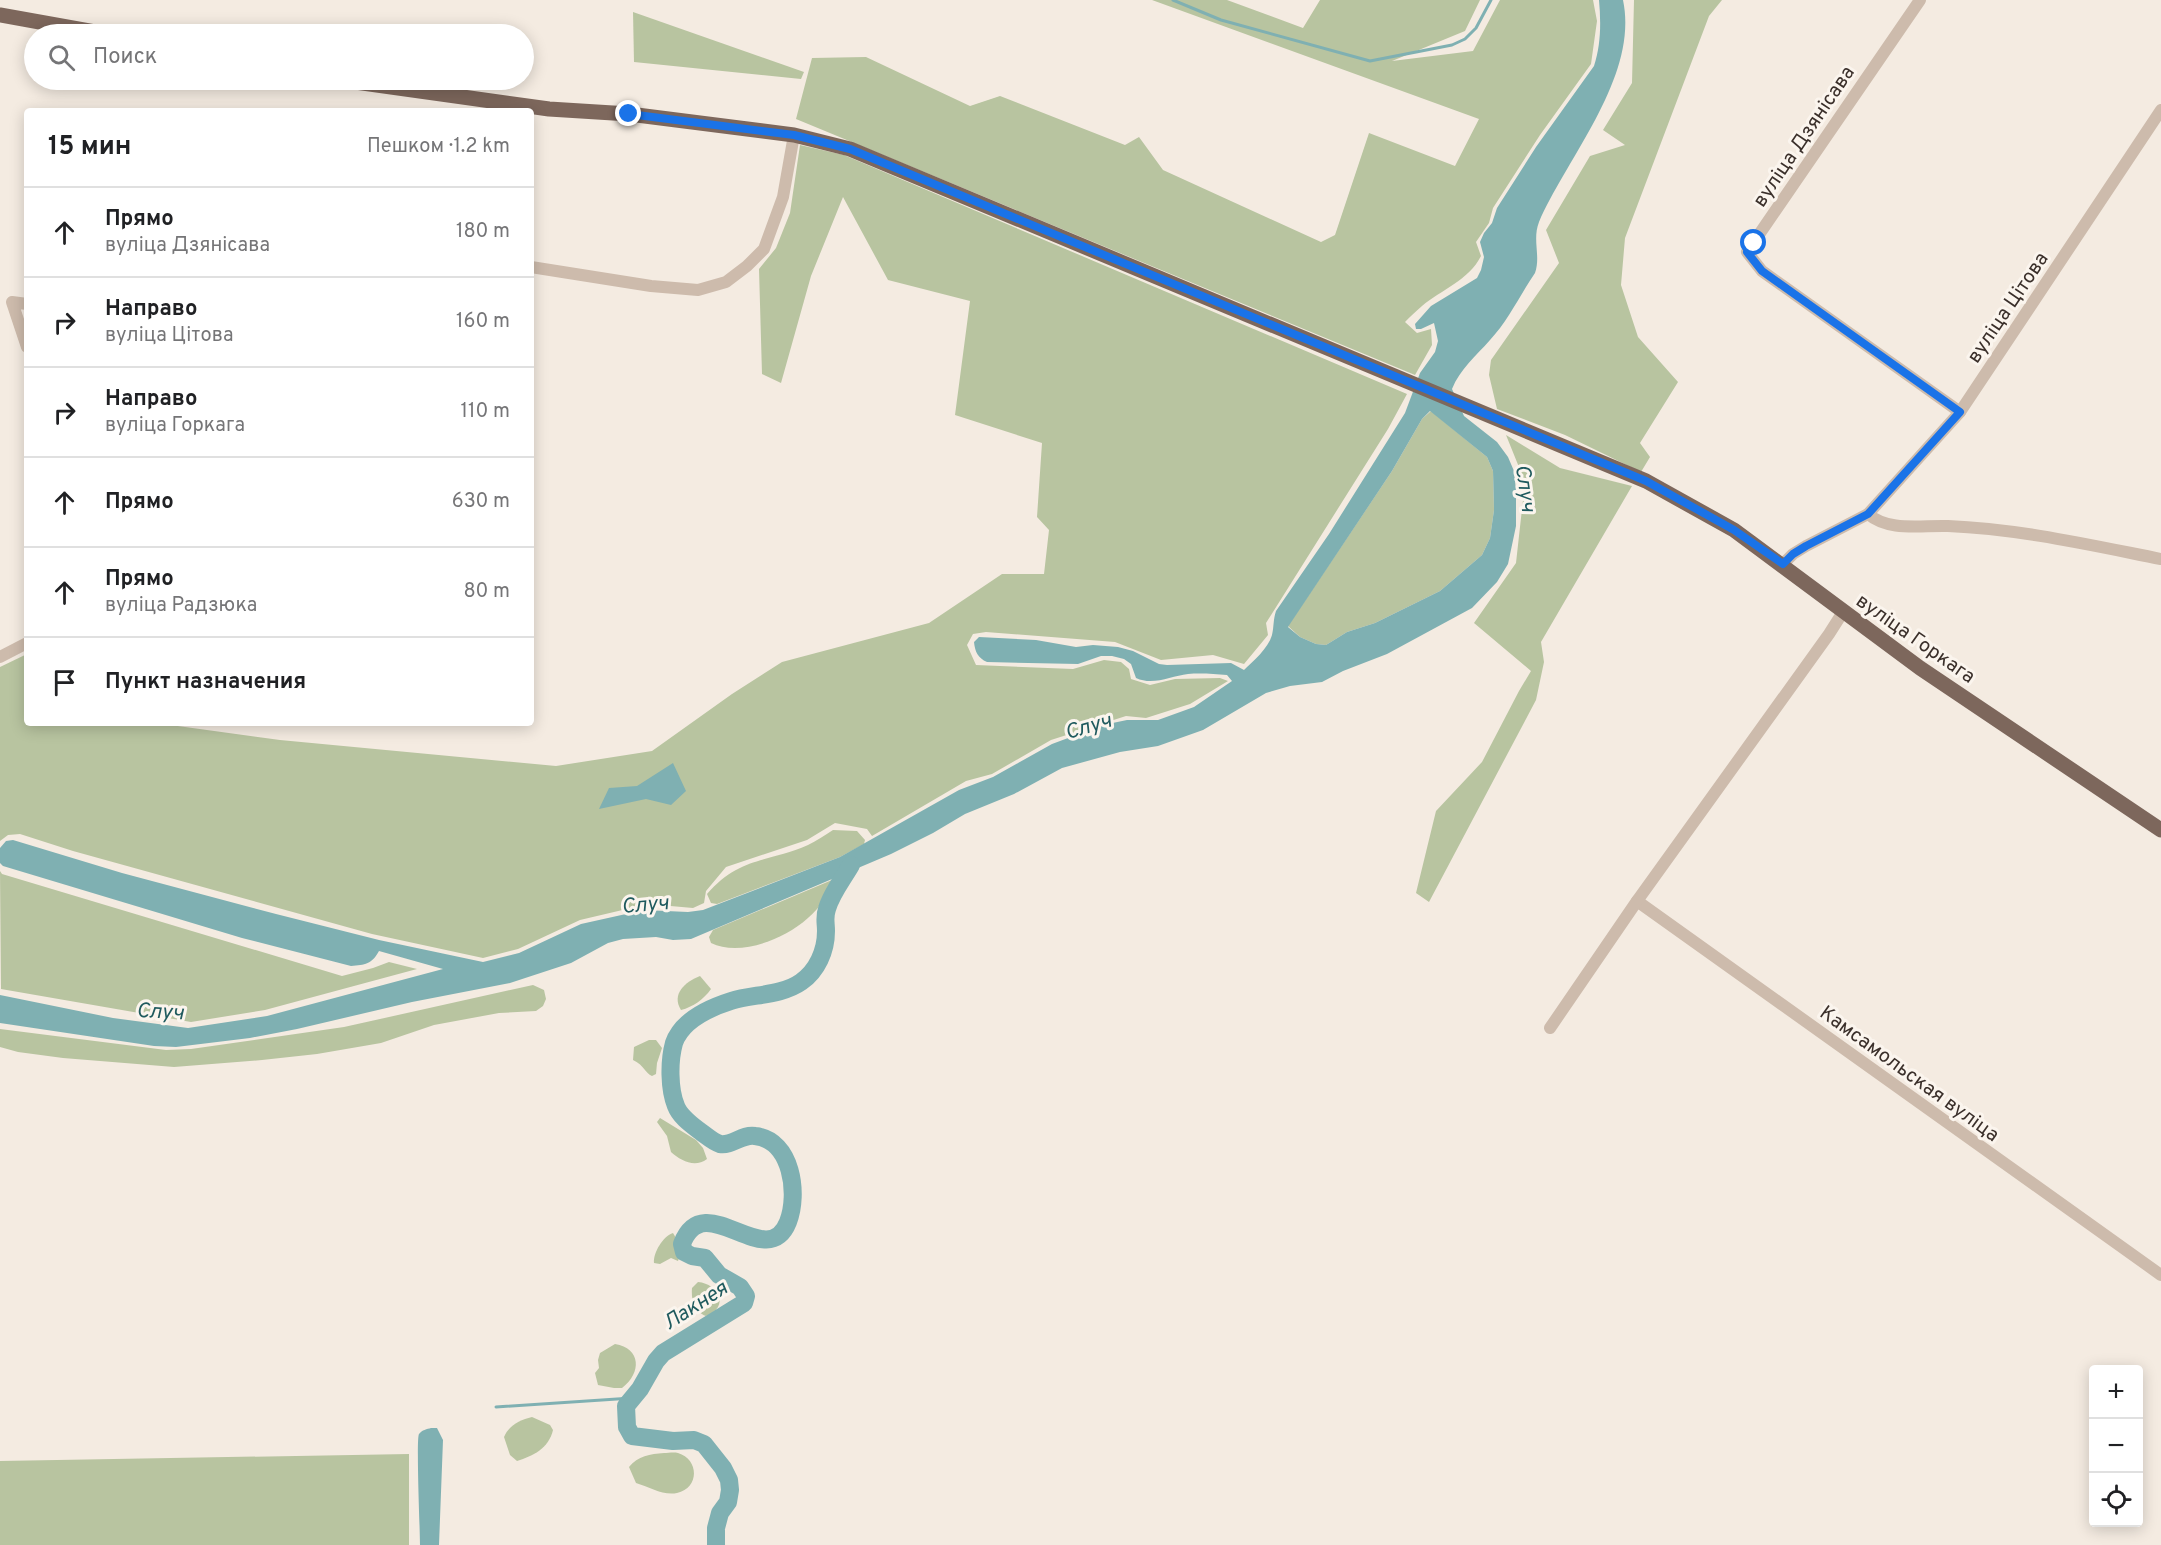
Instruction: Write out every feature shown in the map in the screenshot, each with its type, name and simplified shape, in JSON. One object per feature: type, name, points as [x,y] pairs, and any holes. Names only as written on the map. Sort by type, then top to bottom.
[{"type":"main road","points":[[0,15],[50,24]]},
{"type":"main road","name":"вуліца Горкага","points":[[413,90],[549,109],[629,114],[794,135],[850,149],[1646,481],[1734,530],[1783,564],[1843,612],[1920,668],[2161,830]]},
{"type":"street","name":"вуліца Дзянісава","points":[[1920,0],[1747,252],[1762,271],[1960,412]]},
{"type":"street","name":"вуліца Цітова","points":[[1783,564],[1806,546],[1868,514],[1960,412],[2161,110]]},
{"type":"street","points":[[534,267],[651,286],[698,290],[726,282],[764,249],[783,197],[794,135]]},
{"type":"street","points":[[24,304],[12,302],[24,337]]},
{"type":"street","points":[[1868,514],[1877,522],[1892,525],[1963,526],[2028,532],[2161,559]]},
{"type":"street","points":[[1550,1028],[1636,901],[1843,612]]},
{"type":"street","points":[[0,657],[24,645]]},
{"type":"street","name":"Камсамольская вуліца","points":[[1636,901],[2161,1275]]},
{"type":"green space","points":[[1152,0],[1227,0],[1303,28],[1320,0],[1480,0],[1465,31],[1392,61],[1473,51],[1500,0],[1593,0],[1597,21],[1591,64],[1540,135],[1493,208],[1489,223],[1476,242],[1481,256],[1469,272],[1422,306],[1405,322],[1417,333],[1431,329],[1432,345],[1415,375],[796,119],[812,58],[866,57],[970,106],[1000,96],[1125,145],[1139,137],[1163,170],[1321,242],[1335,235],[1369,133],[1455,166],[1479,119]]},
{"type":"green space","points":[[1634,0],[1722,0],[1709,16],[1625,238],[1621,285],[1638,337],[1678,382],[1640,443],[1650,457],[1641,472],[1565,435],[1497,409],[1489,375],[1491,360],[1559,263],[1546,230],[1590,156],[1625,145],[1603,130],[1632,83]]},
{"type":"green space","points":[[633,12],[804,72],[801,79],[634,62]]},
{"type":"green space","points":[[800,145],[844,155],[1407,394],[1388,429],[1266,623],[1268,635],[1244,664],[1213,655],[1161,660],[1115,642],[986,632],[973,634],[967,645],[976,665],[1073,669],[1104,660],[1121,662],[1129,669],[1131,679],[1150,685],[1175,679],[1220,678],[1228,681],[1190,704],[1146,718],[1126,716],[1051,740],[992,774],[966,781],[872,836],[867,829],[835,823],[807,840],[726,867],[706,891],[704,903],[693,908],[648,904],[580,920],[518,949],[483,958],[372,934],[73,851],[20,834],[8,835],[0,841],[0,667],[24,655],[24,726],[178,726],[280,740],[556,766],[652,751],[732,694],[782,662],[929,623],[1002,574],[1044,574],[1049,530],[1037,517],[1042,443],[955,415],[970,301],[888,280],[843,197],[811,276],[781,383],[762,374],[759,269],[776,248],[790,213]]},
{"type":"green space","points":[[1431,411],[1487,457],[1493,471],[1494,510],[1490,538],[1482,555],[1440,591],[1375,623],[1347,632],[1326,645],[1316,644],[1300,637],[1288,626],[1392,471],[1422,419]]},
{"type":"green space","points":[[1506,435],[1560,468],[1632,486],[1541,642],[1544,662],[1536,700],[1429,902],[1416,893],[1436,811],[1482,762],[1531,671],[1474,623],[1516,563],[1525,482]]},
{"type":"green space","points":[[833,830],[857,831],[865,840],[864,844],[840,857],[717,904],[711,903],[707,894],[731,873],[754,862],[808,845]]},
{"type":"green space","points":[[0,871],[2,874],[342,976],[389,962],[417,969],[265,1010],[191,1022],[1,989]]},
{"type":"green space","points":[[832,880],[826,896],[816,911],[783,935],[765,943],[745,947],[727,948],[711,943],[709,937],[713,930]]},
{"type":"green space","points":[[700,976],[711,989],[698,1002],[681,1010],[678,999],[681,989]]},
{"type":"green space","points":[[533,985],[544,990],[546,999],[543,1006],[536,1011],[499,1013],[434,1025],[381,1043],[317,1054],[174,1067],[63,1058],[18,1052],[0,1047],[0,1029],[166,1050],[191,1049],[344,1027]]},
{"type":"green space","points":[[649,1040],[656,1040],[662,1048],[656,1074],[652,1076],[633,1060],[634,1047]]},
{"type":"green space","points":[[660,1118],[696,1140],[703,1148],[707,1159],[693,1163],[671,1152],[667,1136],[657,1122]]},
{"type":"green space","points":[[673,1233],[679,1247],[678,1261],[671,1258],[660,1264],[654,1263],[659,1245]]},
{"type":"green space","points":[[698,1282],[711,1287],[719,1296],[718,1307],[706,1316],[696,1308],[693,1301],[692,1288]]},
{"type":"green space","points":[[615,1344],[630,1350],[636,1362],[633,1375],[622,1388],[598,1385],[595,1373],[599,1368],[600,1353]]},
{"type":"green space","points":[[532,1417],[550,1425],[553,1430],[551,1436],[540,1450],[517,1461],[510,1455],[504,1437],[515,1424]]},
{"type":"green space","points":[[678,1453],[690,1461],[694,1473],[693,1480],[685,1490],[672,1494],[656,1491],[636,1483],[629,1467],[636,1460],[645,1456]]},
{"type":"green space","points":[[409,1454],[409,1545],[0,1545],[0,1461]]},
{"type":"water","points":[[1599,0],[1623,0],[1625,29],[1621,57],[1611,86],[1598,115],[1539,222],[1536,235],[1537,267],[1535,273],[1503,325],[1464,369],[1452,389],[1464,416],[1497,442],[1508,457],[1514,471],[1516,491],[1516,526],[1508,564],[1497,582],[1472,608],[1387,654],[1322,682],[1290,686],[1266,693],[1203,730],[1158,746],[1120,752],[1062,768],[1014,794],[965,814],[891,854],[691,939],[673,940],[656,937],[623,939],[608,943],[571,963],[510,983],[412,1002],[297,1029],[250,1038],[176,1047],[154,1046],[0,1023],[0,995],[113,1018],[188,1028],[267,1016],[443,969],[379,951],[368,963],[351,966],[242,938],[3,866],[0,863],[0,848],[6,841],[13,840],[122,873],[276,914],[379,940],[483,962],[519,953],[581,924],[644,910],[688,912],[703,910],[840,857],[959,790],[993,777],[1052,744],[1103,725],[1127,720],[1158,720],[1194,707],[1232,681],[1227,675],[1203,674],[1188,674],[1155,681],[1142,680],[1136,678],[1131,664],[1124,659],[1112,656],[1101,656],[1078,664],[987,662],[981,659],[974,642],[979,637],[1036,640],[1076,647],[1093,645],[1118,647],[1133,651],[1159,664],[1231,663],[1244,670],[1256,659],[1270,640],[1276,611],[1329,534],[1405,413],[1420,373],[1435,352],[1438,341],[1434,323],[1421,329],[1416,329],[1415,324],[1431,306],[1477,278],[1484,257],[1480,242],[1492,223],[1497,208],[1536,147],[1594,66],[1599,42]],"holes":[[[1430,411],[1487,457],[1493,471],[1494,510],[1490,538],[1482,555],[1440,591],[1375,623],[1347,632],[1326,645],[1316,644],[1300,637],[1288,627],[1392,471],[1422,419]]]},
{"type":"water","points":[[673,763],[686,791],[671,805],[646,799],[599,809],[609,788],[637,786]]},
{"type":"water","points":[[437,1428],[443,1440],[439,1545],[420,1545],[418,1440],[420,1433]]},
{"type":"waterway","points":[[1173,0],[1221,20],[1370,61],[1452,45],[1465,39],[1476,28],[1491,0]]},
{"type":"waterway","name":"Лакнея","points":[[716,1545],[716,1528],[720,1513],[728,1502],[730,1490],[729,1480],[723,1468],[704,1444],[694,1440],[673,1441],[632,1436],[627,1427],[626,1406],[663,1353],[744,1303],[746,1296],[740,1287],[719,1275],[705,1258],[684,1252],[682,1244],[692,1228],[705,1223],[720,1225],[766,1240],[778,1236],[788,1222],[793,1197],[792,1184],[785,1158],[777,1147],[767,1140],[750,1136],[720,1144],[710,1139],[683,1117],[676,1106],[672,1092],[672,1050],[683,1028],[705,1011],[731,1001],[785,990],[801,982],[812,972],[822,953],[826,938],[826,915],[829,903],[851,865]]},
{"type":"waterway","points":[[496,1407],[632,1398]]},
{"type":"route","points":[[629,114],[794,135],[850,149],[1646,481],[1734,530],[1783,564],[1806,546],[1868,514],[1960,412],[1762,271],[1747,252],[1754,243]]},
{"type":"water label","name":"Случ","points":[[1526,488]]},
{"type":"water label","name":"Случ","points":[[1088,726]]},
{"type":"water label","name":"Случ","points":[[645,904]]},
{"type":"water label","name":"Случ","points":[[160,1011]]}]
